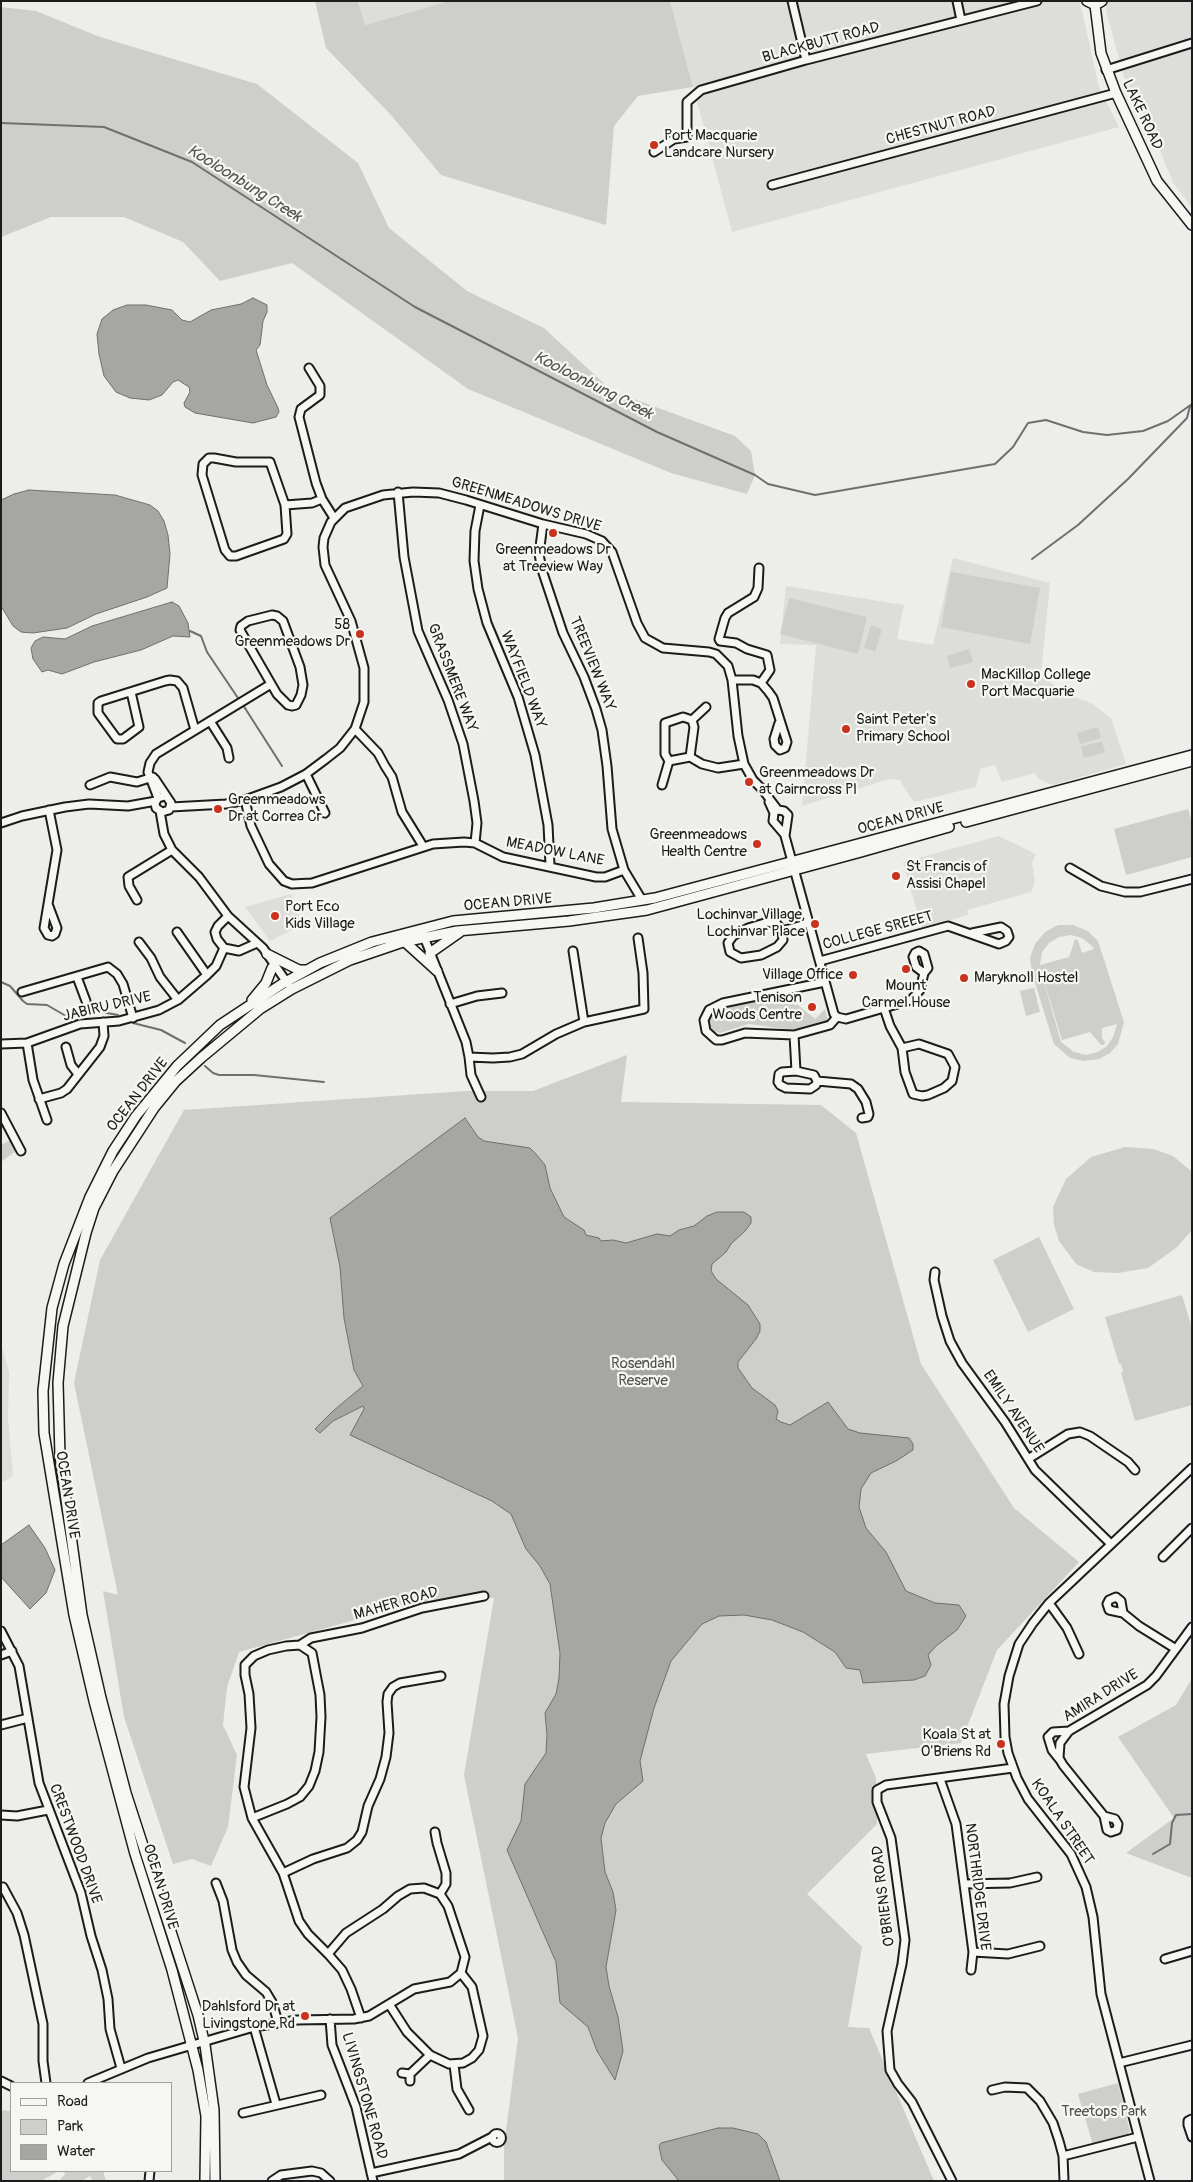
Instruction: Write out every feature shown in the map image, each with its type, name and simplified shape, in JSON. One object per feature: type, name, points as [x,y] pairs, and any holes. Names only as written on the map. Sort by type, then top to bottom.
[{"type":"main road","name":"LAKE ROAD","points":[[1095,3],[1099,46],[1106,70],[1116,93],[1157,181],[1192,225]]},
{"type":"main road","name":"OCEAN DRIVE","points":[[215,2181],[214,2110],[204,2042],[198,2015],[114,1751],[82,1615],[60,1456],[58,1383],[63,1326],[76,1270],[94,1208],[117,1164],[154,1108],[176,1081],[236,1028],[307,970],[372,942],[422,933],[569,921],[647,910],[793,866],[1192,754]]},
{"type":"main road","name":"OCEAN DRIVE","points":[[205,2181],[206,2116],[198,2070],[172,1970],[135,1854],[107,1755],[78,1632],[45,1443],[43,1381],[52,1308],[64,1264],[82,1215],[113,1151],[142,1107],[177,1066],[220,1025],[248,1007],[287,986],[350,960],[405,942],[422,933],[462,920],[565,912],[642,900],[793,866],[1192,762]]},
{"type":"main road","points":[[430,953],[465,930]]},
{"type":"main road","points":[[405,942],[437,971]]},
{"type":"main road","points":[[267,954],[299,970],[307,970]]},
{"type":"main road","points":[[248,1007],[266,983],[272,968]]},
{"type":"main road","points":[[43,1381],[58,1383]]},
{"type":"street","points":[[792,1],[806,60]]},
{"type":"street","points":[[957,1],[962,20]]},
{"type":"street","name":"BLACKBUTT ROAD","points":[[654,152],[674,139],[687,137],[687,102],[701,90],[806,60],[1036,1]]},
{"type":"street","points":[[1106,70],[1192,43]]},
{"type":"street","name":"CHESTNUT ROAD","points":[[772,185],[1116,93]]},
{"type":"street","points":[[1,823],[49,810],[89,804],[212,806],[245,800],[281,787],[306,774],[340,748],[355,729],[364,702],[366,680],[354,631],[323,556],[324,538],[334,518],[322,499],[299,417],[301,410],[320,395],[320,386],[310,368]]},
{"type":"street","points":[[209,458],[236,462],[270,462],[285,505],[287,534],[284,540],[236,556],[230,556],[225,550],[202,476],[203,464],[209,458]]},
{"type":"street","name":"GREENMEADOWS DRIVE","points":[[334,518],[344,508],[383,495],[398,492],[438,494],[480,504],[542,524],[586,534],[602,542],[615,559],[637,623],[645,638],[663,648],[704,650],[716,654],[728,666],[732,680],[738,736],[744,764],[753,780],[776,811]]},
{"type":"street","name":"GRASSMERE WAY","points":[[398,492],[404,557],[418,632],[448,700],[463,744],[477,824],[475,843]]},
{"type":"street","points":[[285,505],[312,503],[322,499]]},
{"type":"street","name":"WAYFIELD WAY","points":[[480,504],[475,531],[474,561],[478,589],[487,623],[518,697],[535,755],[548,825],[550,866]]},
{"type":"street","name":"TREEVIEW WAY","points":[[542,524],[539,554],[542,570],[563,633],[584,677],[600,721],[607,766],[612,829],[624,870],[642,900]]},
{"type":"street","points":[[759,568],[758,588],[754,597],[728,612],[719,639],[720,641],[736,643],[747,649],[767,655],[770,670],[761,683]]},
{"type":"street","points":[[272,615],[277,616],[283,621],[298,659],[303,685],[300,700],[292,706],[288,705],[271,684],[240,630],[240,626],[248,621],[272,615]]},
{"type":"street","points":[[732,680],[748,679],[761,683],[772,698],[779,723]]},
{"type":"street","points":[[132,692],[140,727],[123,739],[117,739],[98,714],[96,706],[101,701],[165,681],[178,681],[183,688],[195,730]]},
{"type":"street","points":[[271,684],[156,754],[148,772],[163,804],[162,821],[166,840],[172,850],[204,883],[228,916],[267,954],[287,986]]},
{"type":"street","points":[[692,720],[706,707]]},
{"type":"street","points":[[662,785],[669,761],[665,754],[665,723],[683,717],[692,720]]},
{"type":"street","points":[[690,758],[694,727],[692,720]]},
{"type":"street","points":[[210,721],[227,748],[229,758]]},
{"type":"street","points":[[355,729],[378,753],[386,766],[392,777],[402,812],[423,846]]},
{"type":"street","points":[[669,761],[690,758],[702,764],[718,768],[744,764]]},
{"type":"street","points":[[306,774],[325,812]]},
{"type":"street","points":[[90,786],[110,777],[132,782],[152,777]]},
{"type":"street","name":"MEADOW LANE","points":[[245,800],[251,826],[269,864],[284,881],[292,884],[304,885],[312,883],[433,844],[475,843],[503,857],[596,877],[605,877],[624,870]]},
{"type":"street","points":[[48,904],[57,850],[49,810]]},
{"type":"street","name":"GREENMEADOWS DRIVE","points":[[776,811],[783,810],[788,815],[782,824],[825,982],[833,1010],[837,1017]]},
{"type":"street","name":"GREENMEADOWS DRIVE","points":[[776,811],[773,821],[782,824]]},
{"type":"street","points":[[137,900],[129,886],[128,877],[172,850]]},
{"type":"street","points":[[1070,868],[1101,886],[1126,892],[1140,892],[1192,879]]},
{"type":"street","points":[[228,916],[218,926],[216,932],[217,939],[224,948],[239,952],[258,944]]},
{"type":"street","points":[[763,922],[773,922],[782,931],[783,940],[780,944],[772,950],[761,954],[737,957],[728,948],[730,939],[736,933],[763,922]]},
{"type":"street","points":[[782,931],[809,923]]},
{"type":"street","name":"COLLEGE SREEET","points":[[820,961],[948,926],[972,933]]},
{"type":"street","points":[[176,932],[207,975]]},
{"type":"street","points":[[422,933],[466,1042],[471,1076],[481,1097]]},
{"type":"street","points":[[469,1056],[493,1058],[515,1056],[556,1034],[584,1022],[644,1009],[638,938]]},
{"type":"street","points":[[139,942],[151,958],[160,977],[178,1000]]},
{"type":"street","points":[[258,944],[272,968],[287,986]]},
{"type":"street","name":"JABIRU DRIVE","points":[[1,1044],[27,1042],[80,1024],[133,1018],[158,1010],[178,1000],[207,975],[216,966],[224,948]]},
{"type":"street","points":[[573,950],[584,1022]]},
{"type":"street","points":[[22,992],[46,984],[77,978],[105,968],[111,968],[123,984],[133,1018]]},
{"type":"street","points":[[825,982],[723,1003],[709,1010],[704,1020],[706,1031],[716,1040],[744,1033],[794,1035],[830,1025],[837,1017],[850,1018],[911,1000],[920,990],[926,971]]},
{"type":"street","points":[[77,978],[86,1002]]},
{"type":"street","points":[[450,1004],[477,996],[502,993]]},
{"type":"street","points":[[884,1008],[890,1026],[902,1048],[905,1072],[913,1094],[928,1095],[944,1088],[952,1081],[955,1067],[948,1054],[919,1044],[902,1048]]},
{"type":"street","points":[[39,1100],[64,1092],[100,1047],[104,1039],[103,1022]]},
{"type":"street","points":[[794,1035],[796,1071]]},
{"type":"street","points":[[27,1042],[33,1080],[47,1120]]},
{"type":"street","points":[[66,1047],[71,1065],[78,1074]]},
{"type":"street","points":[[796,1071],[811,1073],[817,1082],[810,1089],[786,1088],[778,1082],[779,1074],[782,1072],[796,1071]]},
{"type":"street","points":[[817,1082],[851,1084],[858,1089],[866,1102],[869,1114],[862,1118]]},
{"type":"street","points":[[1,1113],[3,1123],[21,1151]]},
{"type":"street","name":"EMILY AVENUE","points":[[935,1272],[935,1287],[955,1351],[1042,1478],[1086,1518],[1110,1544]]},
{"type":"street","points":[[1028,1459],[1068,1434],[1080,1432],[1090,1436],[1128,1462],[1135,1470]]},
{"type":"street","name":"KOALA STREET","points":[[1150,2181],[1101,1994],[1093,1917],[1086,1887],[1071,1854],[1028,1799],[1013,1768],[1006,1745],[1004,1704],[1009,1676],[1020,1644],[1049,1603],[1192,1468]]},
{"type":"street","points":[[1163,1557],[1192,1528]]},
{"type":"street","name":"MAHER ROAD","points":[[252,1818],[244,1787],[251,1728],[249,1694],[245,1675],[246,1665],[254,1656],[268,1650],[300,1645],[308,1639],[362,1628],[422,1608],[484,1596]]},
{"type":"street","points":[[1049,1603],[1068,1628],[1079,1654]]},
{"type":"street","points":[[1123,1613],[1139,1626],[1176,1649]]},
{"type":"street","name":"AMIRA DRIVE","points":[[1060,1761],[1060,1744],[1069,1731],[1147,1685],[1156,1676],[1192,1627]]},
{"type":"street","name":"CRESTWOOD DRIVE","points":[[1,1630],[18,1666],[38,1782],[81,1893],[91,1936],[102,1970],[108,1999],[110,2029],[122,2068]]},
{"type":"street","points":[[308,1650],[316,1637]]},
{"type":"street","points":[[300,1645],[308,1650],[313,1658],[318,1682],[321,1717],[319,1752],[312,1779],[306,1791],[293,1802],[252,1818],[283,1873],[299,1921],[308,1934],[328,1954],[346,1979],[361,2018]]},
{"type":"street","points":[[1,1655],[12,1651]]},
{"type":"street","points":[[283,1873],[313,1859],[347,1848],[357,1840],[362,1832],[368,1806],[385,1762],[388,1733],[388,1694],[400,1683],[441,1676]]},
{"type":"street","points":[[1,1725],[28,1718]]},
{"type":"street","points":[[1069,1731],[1051,1733],[1048,1739],[1050,1745],[1060,1761],[1104,1816]]},
{"type":"street","points":[[1050,1745],[1060,1744]]},
{"type":"street","name":"O'BRIENS ROAD","points":[[952,2181],[912,2102],[890,2070],[886,2031],[902,1964],[905,1940],[892,1838],[877,1802],[877,1790],[886,1785],[1013,1768]]},
{"type":"street","name":"NORTHRIDGE DRIVE","points":[[940,1779],[956,1824],[973,1952],[971,1970]]},
{"type":"street","points":[[1,1815],[18,1816],[48,1810]]},
{"type":"street","points":[[435,1832],[446,1873],[446,1884],[440,1894]]},
{"type":"street","points":[[964,1884],[1010,1883],[1036,1877]]},
{"type":"street","points":[[216,1883],[223,1901],[235,1956],[246,1975],[266,1992],[272,2002],[278,2022]]},
{"type":"street","points":[[3,1887],[17,1913],[24,1935],[43,2024],[43,2061],[46,2082]]},
{"type":"street","points":[[90,2082],[122,2068],[254,2027],[278,2022],[361,2018],[375,2013],[414,1989],[450,1982],[461,1973],[464,1964],[464,1951],[448,1906],[440,1894],[424,1888],[414,1888],[403,1892],[383,1909],[346,1933],[328,1954]]},
{"type":"street","points":[[973,1952],[1008,1954],[1040,1946]]},
{"type":"street","points":[[1165,1959],[1192,1951]]},
{"type":"street","points":[[389,2004],[407,2032],[430,2055],[454,2065],[472,2058],[481,2046],[483,2036],[472,1987],[461,1973]]},
{"type":"street","name":"LIVINGSTONE ROAD","points":[[330,2019],[332,2045],[356,2107],[372,2177]]},
{"type":"street","points":[[254,2027],[276,2104]]},
{"type":"street","points":[[1119,2063],[1192,2045]]},
{"type":"street","points":[[408,2076],[430,2055]]},
{"type":"street","points":[[454,2065],[457,2089],[469,2110]]},
{"type":"street","points":[[992,2090],[1016,2086],[1026,2088],[1040,2101],[1053,2123],[1063,2156],[1064,2181]]},
{"type":"street","points":[[243,2112],[321,2095]]},
{"type":"street","points":[[1192,2119],[1188,2121],[1192,2137]]},
{"type":"street","points":[[372,2177],[459,2154],[492,2137]]},
{"type":"street","points":[[1063,2156],[1138,2137]]},
{"type":"street","points":[[272,2181],[281,2174],[312,2171],[321,2172],[330,2181]]},
{"type":"shaded area","points":[[358,1],[449,1],[365,25]]},
{"type":"shaded area","points":[[670,1],[1083,1],[1081,6],[1099,87],[1119,127],[732,232]]},
{"type":"shaded area","points":[[1107,1],[1192,1],[1192,208],[1174,184],[1144,114],[1127,87],[1106,11]]},
{"type":"shaded area","name":"MacKillop College Port Macquarie","points":[[953,558],[1050,583],[1041,675],[1064,693],[1091,703],[1111,718],[1126,764],[1053,785],[1039,779],[1035,773],[1002,782],[995,765],[980,769],[976,787],[915,802],[900,780],[889,779],[802,806],[816,645],[780,644],[786,586],[904,605],[897,639],[933,645]]},
{"type":"shaded area","points":[[999,836],[1036,854],[1032,863],[1035,881],[1031,892],[967,910],[968,915],[922,929],[903,862]]},
{"type":"shaded area","name":"Port Eco Kids Village","points":[[291,894],[302,925],[270,941],[245,907]]},
{"type":"shaded area","points":[[1,1343],[9,1372],[8,1420],[13,1476],[1,1483]]},
{"type":"green space","points":[[315,1],[358,1],[365,25],[449,1],[670,1],[693,87],[638,96],[614,126],[606,225],[441,175],[391,115],[326,48]]},
{"type":"green space","points":[[1,7],[36,11],[100,37],[257,84],[358,163],[389,228],[467,291],[544,328],[612,391],[735,436],[751,451],[755,475],[747,494],[671,473],[468,389],[292,263],[220,281],[183,242],[124,217],[51,217],[1,237]]},
{"type":"green space","points":[[951,572],[1040,588],[1030,644],[941,627]]},
{"type":"green space","points":[[789,598],[867,617],[858,654],[780,634]]},
{"type":"green space","points":[[871,625],[882,629],[875,652],[864,648]]},
{"type":"green space","points":[[969,649],[973,662],[950,668],[947,656]]},
{"type":"green space","points":[[1098,727],[1101,738],[1080,744],[1077,733]]},
{"type":"green space","points":[[1102,741],[1105,752],[1084,758],[1081,747]]},
{"type":"green space","points":[[1188,809],[1192,822],[1192,857],[1126,875],[1114,829]]},
{"type":"green space","points":[[1058,925],[1073,925],[1088,931],[1098,941],[1124,1022],[1118,1044],[1110,1053],[1099,1059],[1084,1061],[1070,1058],[1054,1044],[1032,973],[1030,958],[1035,944],[1045,932]],"holes":[[[1071,935],[1082,938],[1094,949],[1082,953],[1078,940],[1075,939],[1069,957],[1040,965],[1042,952],[1049,943],[1059,937]],[[1041,971],[1062,1040],[1090,1032],[1101,1045],[1104,1045],[1102,1028],[1117,1024],[1113,1037],[1107,1046],[1098,1052],[1086,1055],[1074,1052],[1061,1042]]]},
{"type":"green space","points":[[1034,988],[1040,1012],[1026,1016],[1020,991]]},
{"type":"green space","points":[[792,992],[794,1005],[798,1005],[815,1019],[825,1009],[828,1021],[792,1030],[749,1024],[720,1033],[713,1031],[709,1025],[707,1017],[717,1006]]},
{"type":"green space","name":"Rosendahl Reserve","points":[[627,1055],[621,1102],[821,1105],[856,1133],[921,1364],[1014,1508],[1079,1562],[997,1650],[961,1743],[866,1754],[876,1778],[877,1824],[807,1894],[862,1947],[848,2027],[869,2028],[934,2181],[504,2181],[504,2146],[518,2038],[464,1775],[494,1598],[420,1602],[239,1652],[227,1687],[223,1725],[237,1755],[228,1827],[211,1866],[192,1859],[173,1864],[124,1717],[103,1591],[118,1595],[74,1383],[100,1260],[184,1110],[466,1091],[533,1091]]},
{"type":"green space","points":[[10,1140],[16,1151],[1,1162],[1,1145]]},
{"type":"green space","points":[[1125,1147],[1153,1149],[1173,1156],[1191,1171],[1192,1230],[1176,1248],[1148,1268],[1118,1273],[1094,1272],[1076,1264],[1059,1241],[1054,1225],[1053,1207],[1066,1179],[1091,1157]]},
{"type":"green space","points":[[1039,1237],[1074,1309],[1028,1332],[993,1260]]},
{"type":"green space","points":[[1182,1295],[1192,1328],[1192,1405],[1135,1421],[1121,1373],[1123,1372],[1121,1364],[1119,1364],[1105,1317]]},
{"type":"green space","points":[[1192,1678],[1192,1878],[1126,1853],[1174,1818],[1118,1737],[1176,1705]]},
{"type":"green space","name":"Treetops Park","points":[[1118,2083],[1130,2131],[1128,2135],[1093,2145],[1078,2094]]},
{"type":"green space","points":[[1,2110],[10,2111],[10,2172],[57,2172],[41,2181],[1,2181]]},
{"type":"green space","points":[[64,2172],[103,2172],[106,2181],[93,2181],[90,2176],[82,2181],[59,2181],[65,2174]]},
{"type":"water","points":[[253,298],[267,305],[260,345],[256,350],[267,385],[278,408],[279,412],[276,417],[253,423],[195,413],[185,407],[184,403],[190,392],[189,387],[178,380],[173,382],[162,395],[149,400],[130,398],[116,392],[104,376],[97,334],[102,319],[113,310],[127,305],[146,305],[172,310],[182,320],[190,322],[211,310],[241,304]]},
{"type":"water","points":[[29,490],[115,495],[150,505],[158,511],[164,521],[168,535],[170,554],[167,588],[147,597],[96,614],[67,628],[33,633],[21,632],[13,626],[1,606],[1,500]]},
{"type":"water","points":[[172,602],[179,606],[188,623],[190,637],[173,636],[141,650],[94,662],[62,674],[48,670],[42,672],[33,659],[31,648],[35,641],[43,637],[65,639],[92,626]]},
{"type":"water","points":[[465,1118],[478,1137],[484,1141],[530,1148],[545,1165],[550,1188],[564,1217],[584,1230],[586,1235],[599,1238],[601,1241],[613,1240],[626,1243],[657,1234],[670,1236],[679,1230],[694,1226],[707,1216],[717,1212],[744,1212],[751,1217],[751,1223],[746,1230],[712,1264],[711,1271],[716,1279],[748,1305],[760,1324],[760,1331],[756,1339],[738,1362],[738,1368],[752,1388],[775,1405],[778,1411],[776,1419],[781,1422],[790,1425],[828,1402],[848,1429],[860,1433],[909,1438],[913,1444],[913,1450],[871,1473],[861,1489],[859,1507],[866,1528],[886,1552],[906,1591],[935,1603],[959,1605],[966,1616],[957,1630],[936,1646],[928,1655],[931,1665],[925,1676],[914,1680],[863,1683],[860,1670],[846,1668],[835,1652],[803,1632],[772,1620],[744,1615],[719,1616],[702,1624],[671,1661],[654,1708],[640,1761],[643,1781],[616,1804],[605,1823],[601,1838],[605,1872],[613,1892],[616,1910],[606,1967],[609,1986],[618,2017],[623,2051],[615,2080],[597,2051],[588,2027],[560,2003],[556,1962],[507,1850],[521,1821],[525,1784],[546,1753],[545,1713],[556,1694],[559,1678],[560,1653],[550,1584],[540,1566],[526,1549],[511,1514],[492,1501],[350,1435],[364,1409],[363,1406],[333,1421],[320,1433],[315,1429],[363,1386],[354,1370],[344,1318],[340,1267],[330,1218]]},
{"type":"water","points":[[29,1525],[45,1548],[55,1570],[46,1593],[30,1609],[1,1577],[1,1545]]},
{"type":"water","points":[[718,2128],[733,2128],[758,2134],[766,2142],[780,2181],[679,2181],[662,2160],[659,2146],[661,2143]]},
{"type":"waterway","name":"Kooloonbung Creek","points":[[1,123],[104,127],[192,162],[415,307],[657,432],[755,475],[768,484],[815,495],[995,464],[1013,447],[1028,423],[1046,420],[1083,432],[1107,435],[1143,431],[1168,421],[1192,404]]},
{"type":"waterway","points":[[1032,559],[1078,525],[1128,479],[1187,418],[1190,406]]},
{"type":"waterway","points":[[190,631],[201,636],[207,652],[240,701]]},
{"type":"waterway","points":[[243,705],[282,766]]},
{"type":"waterway","points":[[1,982],[10,986],[27,1004],[47,1005],[66,1016],[96,1011],[118,1015]]},
{"type":"waterway","points":[[133,1023],[161,1030],[185,1043]]},
{"type":"waterway","points":[[205,1066],[213,1073],[219,1075],[254,1075],[324,1082]]},
{"type":"waterway","points":[[1153,1854],[1170,1844],[1172,1823],[1176,1815],[1192,1814]]},
{"type":"place","name":"Port Macquarie Landcare Nursery","points":[[654,145]]},
{"type":"place","name":"Greenmeadows Dr at Treeview Way","points":[[553,533]]},
{"type":"place","name":"58 Greenmeadows Dr","points":[[360,634]]},
{"type":"place","name":"MacKillop College Port Macquarie","points":[[971,684]]},
{"type":"place","name":"Saint Peter's Primary School","points":[[846,729]]},
{"type":"place","name":"Greenmeadows Dr at Cairncross Pl","points":[[749,782]]},
{"type":"place","name":"Greenmeadows Dr at Correa Cr","points":[[218,809]]},
{"type":"place","name":"Greenmeadows Health Centre","points":[[757,844]]},
{"type":"place","name":"St Francis of Assisi Chapel","points":[[896,876]]},
{"type":"place","name":"Port Eco Kids Village","points":[[275,916]]},
{"type":"place","name":"Lochinvar Village, Lochinvar Place","points":[[815,924]]},
{"type":"place","name":"Mount Carmel House","points":[[906,969]]},
{"type":"place","name":"Village Office","points":[[853,975]]},
{"type":"place","name":"Maryknoll Hostel","points":[[964,978]]},
{"type":"place","name":"Tenison Woods Centre","points":[[812,1007]]},
{"type":"place","name":"Koala St at O'Briens Rd","points":[[1001,1744]]},
{"type":"place","name":"Dahlsford Dr at Livingstone Rd","points":[[305,2016]]}]
